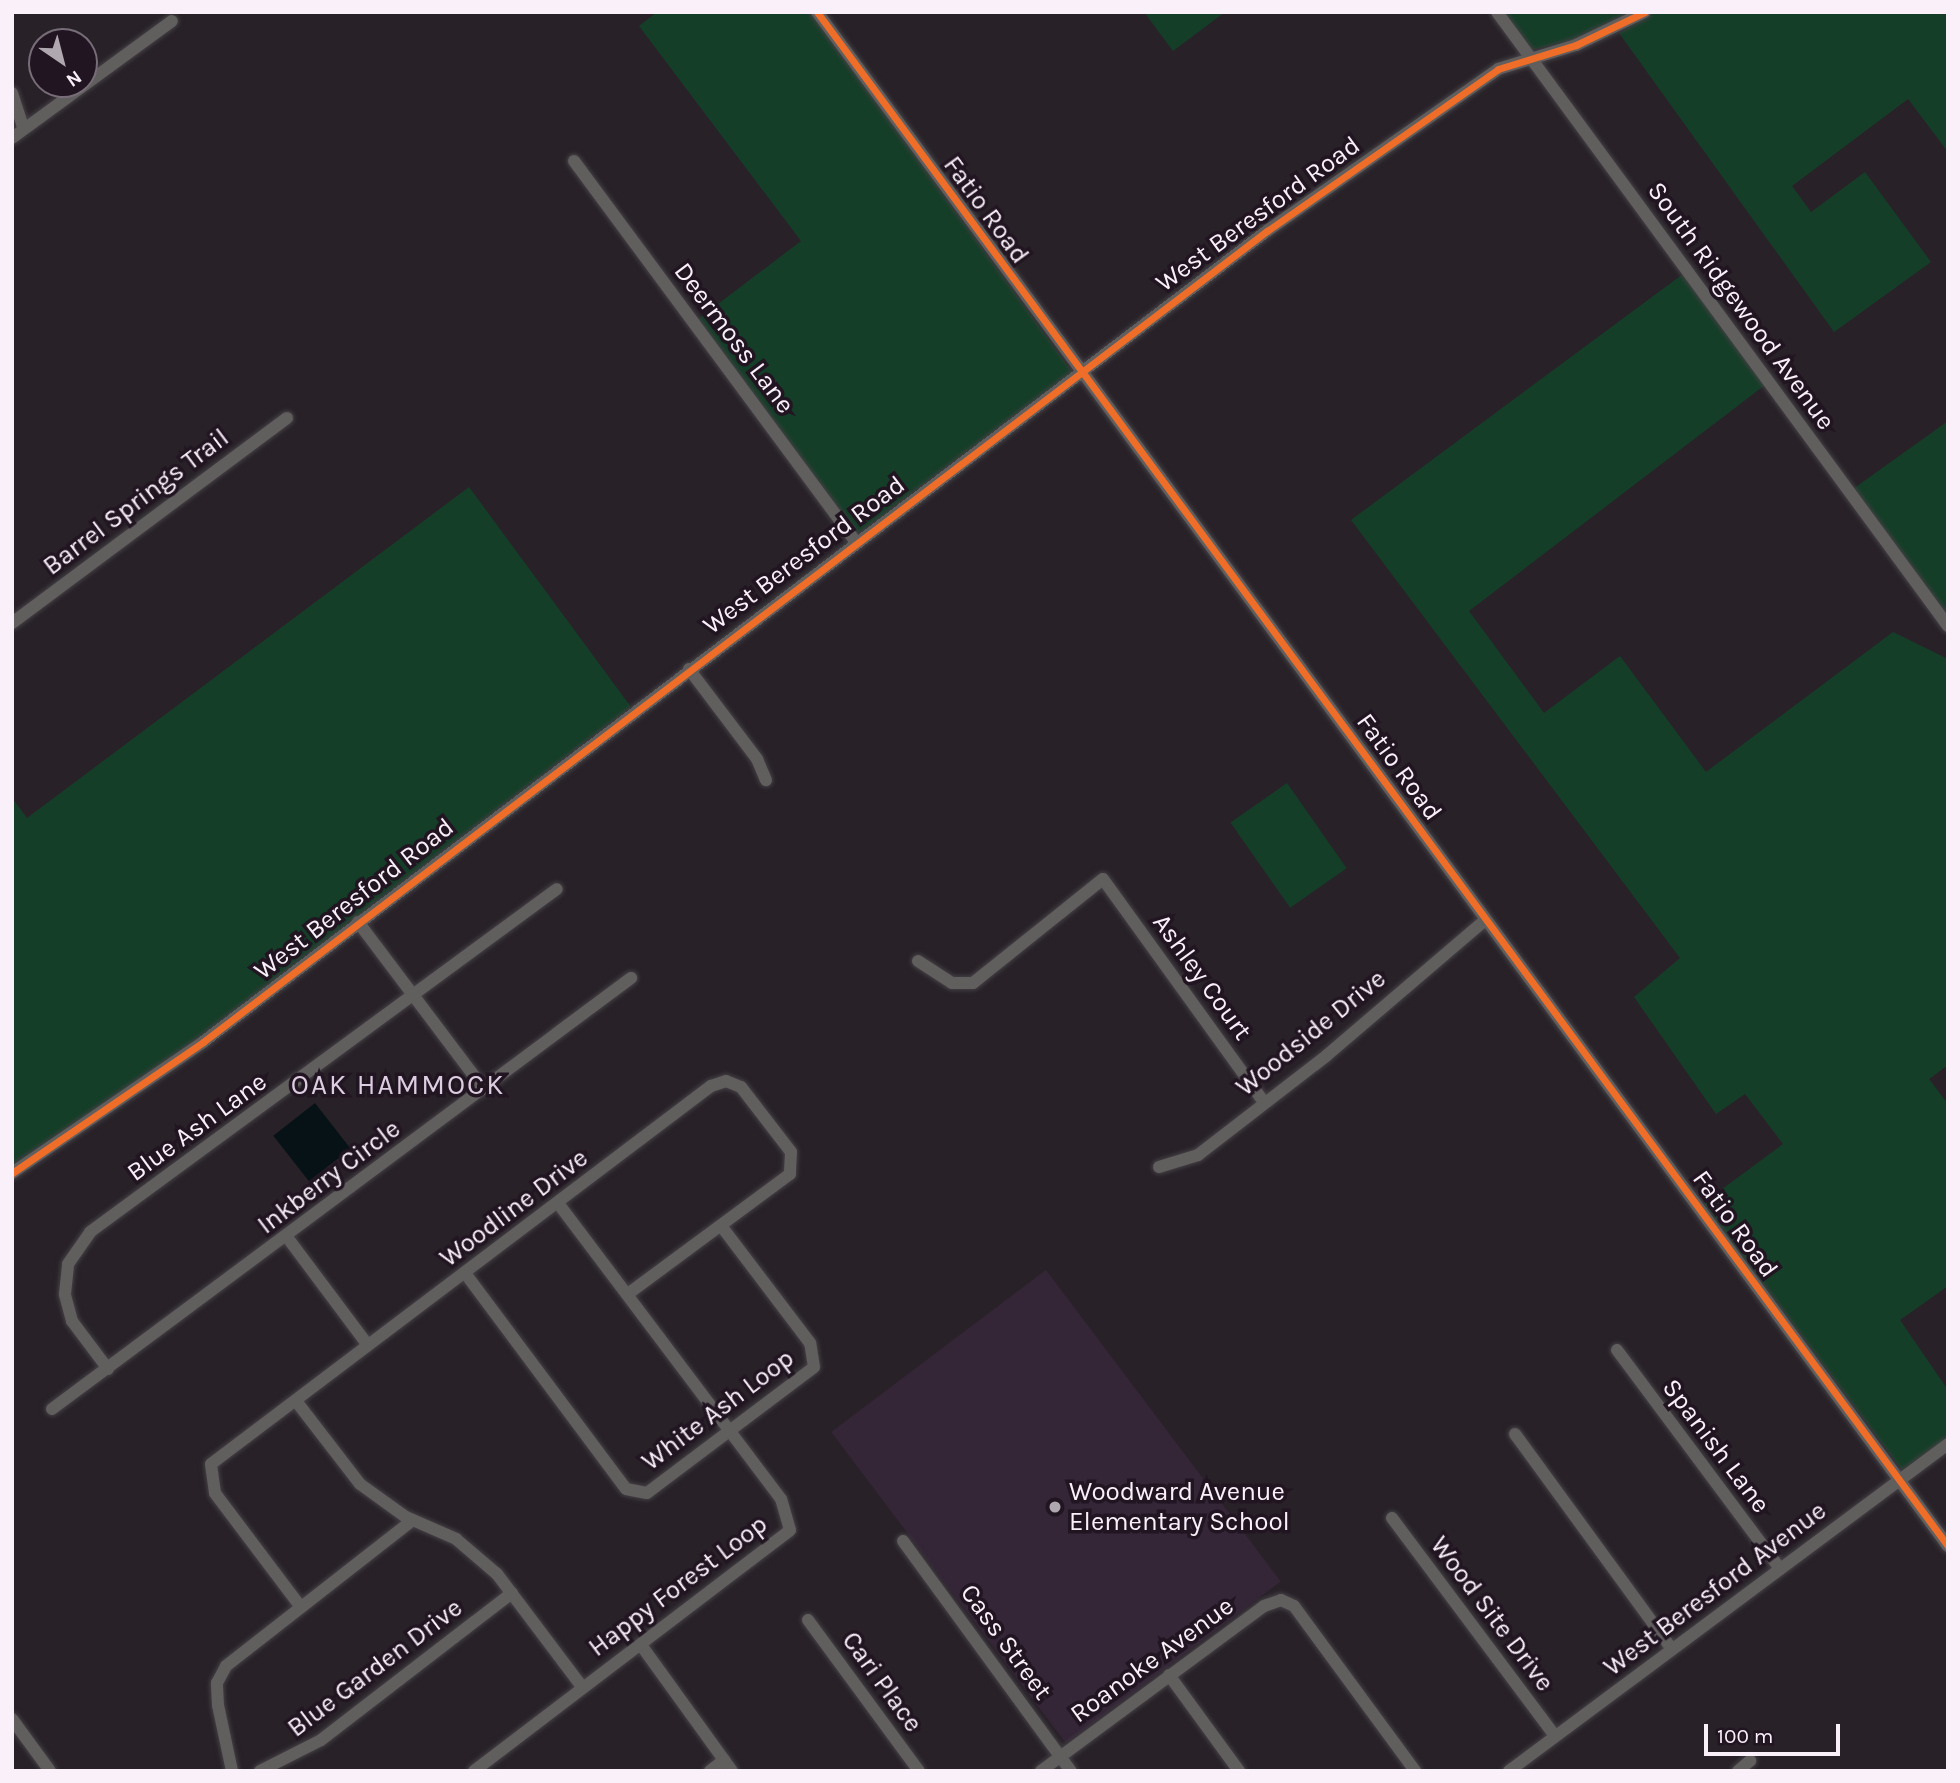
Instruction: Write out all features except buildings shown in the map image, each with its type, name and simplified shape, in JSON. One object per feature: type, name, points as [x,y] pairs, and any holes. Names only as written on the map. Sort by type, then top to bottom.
[{"type":"street","name":"Fatio Road","points":[[817,12],[1079,373],[1948,1546]]},
{"type":"street","name":"South Ridgewood Avenue","points":[[1497,12],[1948,626]]},
{"type":"street","name":"West Beresford Road","points":[[12,1173],[203,1042],[1079,373],[1456,97],[1528,55],[1576,45],[1645,12]]},
{"type":"street","points":[[12,138],[23,126],[172,21]]},
{"type":"street","points":[[12,93],[23,126]]},
{"type":"street","name":"Deermoss Lane","points":[[574,161],[856,542]]},
{"type":"street","name":"Barrel Springs Trail","points":[[12,623],[287,418]]},
{"type":"street","points":[[689,669],[751,750],[766,780]]},
{"type":"street","name":"Ashley Court","points":[[918,961],[952,982],[973,983],[1103,879],[1263,1101]]},
{"type":"street","name":"Blue Ash Lane","points":[[108,1368],[68,1308],[66,1278],[76,1249],[413,994],[557,889]]},
{"type":"street","name":"Woodside Drive","points":[[1159,1167],[1198,1154],[1263,1101],[1326,1056],[1485,920]]},
{"type":"street","points":[[358,922],[484,1089]]},
{"type":"street","name":"Inkberry Circle","points":[[52,1409],[287,1237],[631,978]]},
{"type":"street","name":"Woodline Drive","points":[[300,1606],[215,1493],[208,1471],[368,1344],[726,1081],[741,1087],[793,1162],[790,1174],[722,1227],[628,1294]]},
{"type":"street","name":"Happy Forest Loop","points":[[474,1771],[790,1530],[781,1499],[559,1204]]},
{"type":"street","name":"White Ash Loop","points":[[465,1273],[626,1489],[647,1493],[803,1377],[816,1355],[722,1227]]},
{"type":"street","points":[[287,1237],[368,1344]]},
{"type":"street","name":"Spanish Lane","points":[[1617,1350],[1780,1569]]},
{"type":"street","points":[[296,1401],[360,1485],[413,1520],[456,1539],[512,1593],[582,1687]]},
{"type":"street","points":[[1515,1434],[1672,1649]]},
{"type":"street","name":"West Beresford Avenue","points":[[1508,1771],[1948,1444]]},
{"type":"street","name":"Wood Site Drive","points":[[1392,1518],[1555,1736]]},
{"type":"street","points":[[232,1771],[217,1683],[239,1653],[413,1520]]},
{"type":"street","name":"Cass Street","points":[[903,1541],[1071,1771]]},
{"type":"street","name":"Blue Garden Drive","points":[[260,1771],[321,1740],[512,1593]]},
{"type":"street","name":"Roanoke Avenue","points":[[1041,1771],[1264,1606],[1282,1600],[1294,1606],[1415,1771]]},
{"type":"street","name":"Cari Place","points":[[808,1620],[919,1771]]},
{"type":"street","points":[[641,1645],[728,1765],[710,1771]]},
{"type":"street","points":[[1170,1675],[1239,1771]]},
{"type":"street","points":[[12,1719],[50,1771]]},
{"type":"street","points":[[1738,1771],[1750,1762]]},
{"type":"shaded area","points":[[315,1103],[351,1149],[309,1181],[273,1136]]},
{"type":"shaded area","name":"Woodward Avenue Elementary School","points":[[1046,1270],[1281,1581],[1066,1743],[831,1432]]},
{"type":"green space","points":[[657,12],[811,12],[1072,372],[857,535],[697,320],[801,241],[639,26]]},
{"type":"green space","points":[[1144,12],[1225,12],[1173,51]]},
{"type":"green space","points":[[1503,12],[1634,12],[1574,40],[1531,50]]},
{"type":"green space","points":[[1655,12],[1948,12],[1948,152],[1908,99],[1792,186],[1811,212],[1865,172],[1931,262],[1834,332],[1619,33]]},
{"type":"green space","points":[[1683,274],[1765,385],[1469,611],[1544,713],[1620,656],[1706,772],[1893,632],[1948,659],[1948,1065],[1929,1079],[1948,1104],[1948,1286],[1900,1320],[1948,1390],[1948,1437],[1902,1470],[1702,1204],[1783,1144],[1745,1094],[1716,1114],[1634,997],[1680,958],[1351,520]]},
{"type":"green space","points":[[1948,421],[1948,618],[1853,489]]},
{"type":"green space","points":[[469,487],[631,707],[199,1038],[12,1167],[12,798],[27,818]]},
{"type":"green space","points":[[1287,783],[1347,868],[1290,908],[1230,823]]},
{"type":"cycle path","points":[[817,12],[1948,1546]]},
{"type":"cycle path","points":[[12,1173],[203,1042],[1267,231],[1498,69],[1576,45],[1645,12]]},
{"type":"place","name":"Woodward Avenue Elementary School","points":[[1055,1507]]},
{"type":"district","name":"OAK HAMMOCK","points":[[398,1085]]}]
